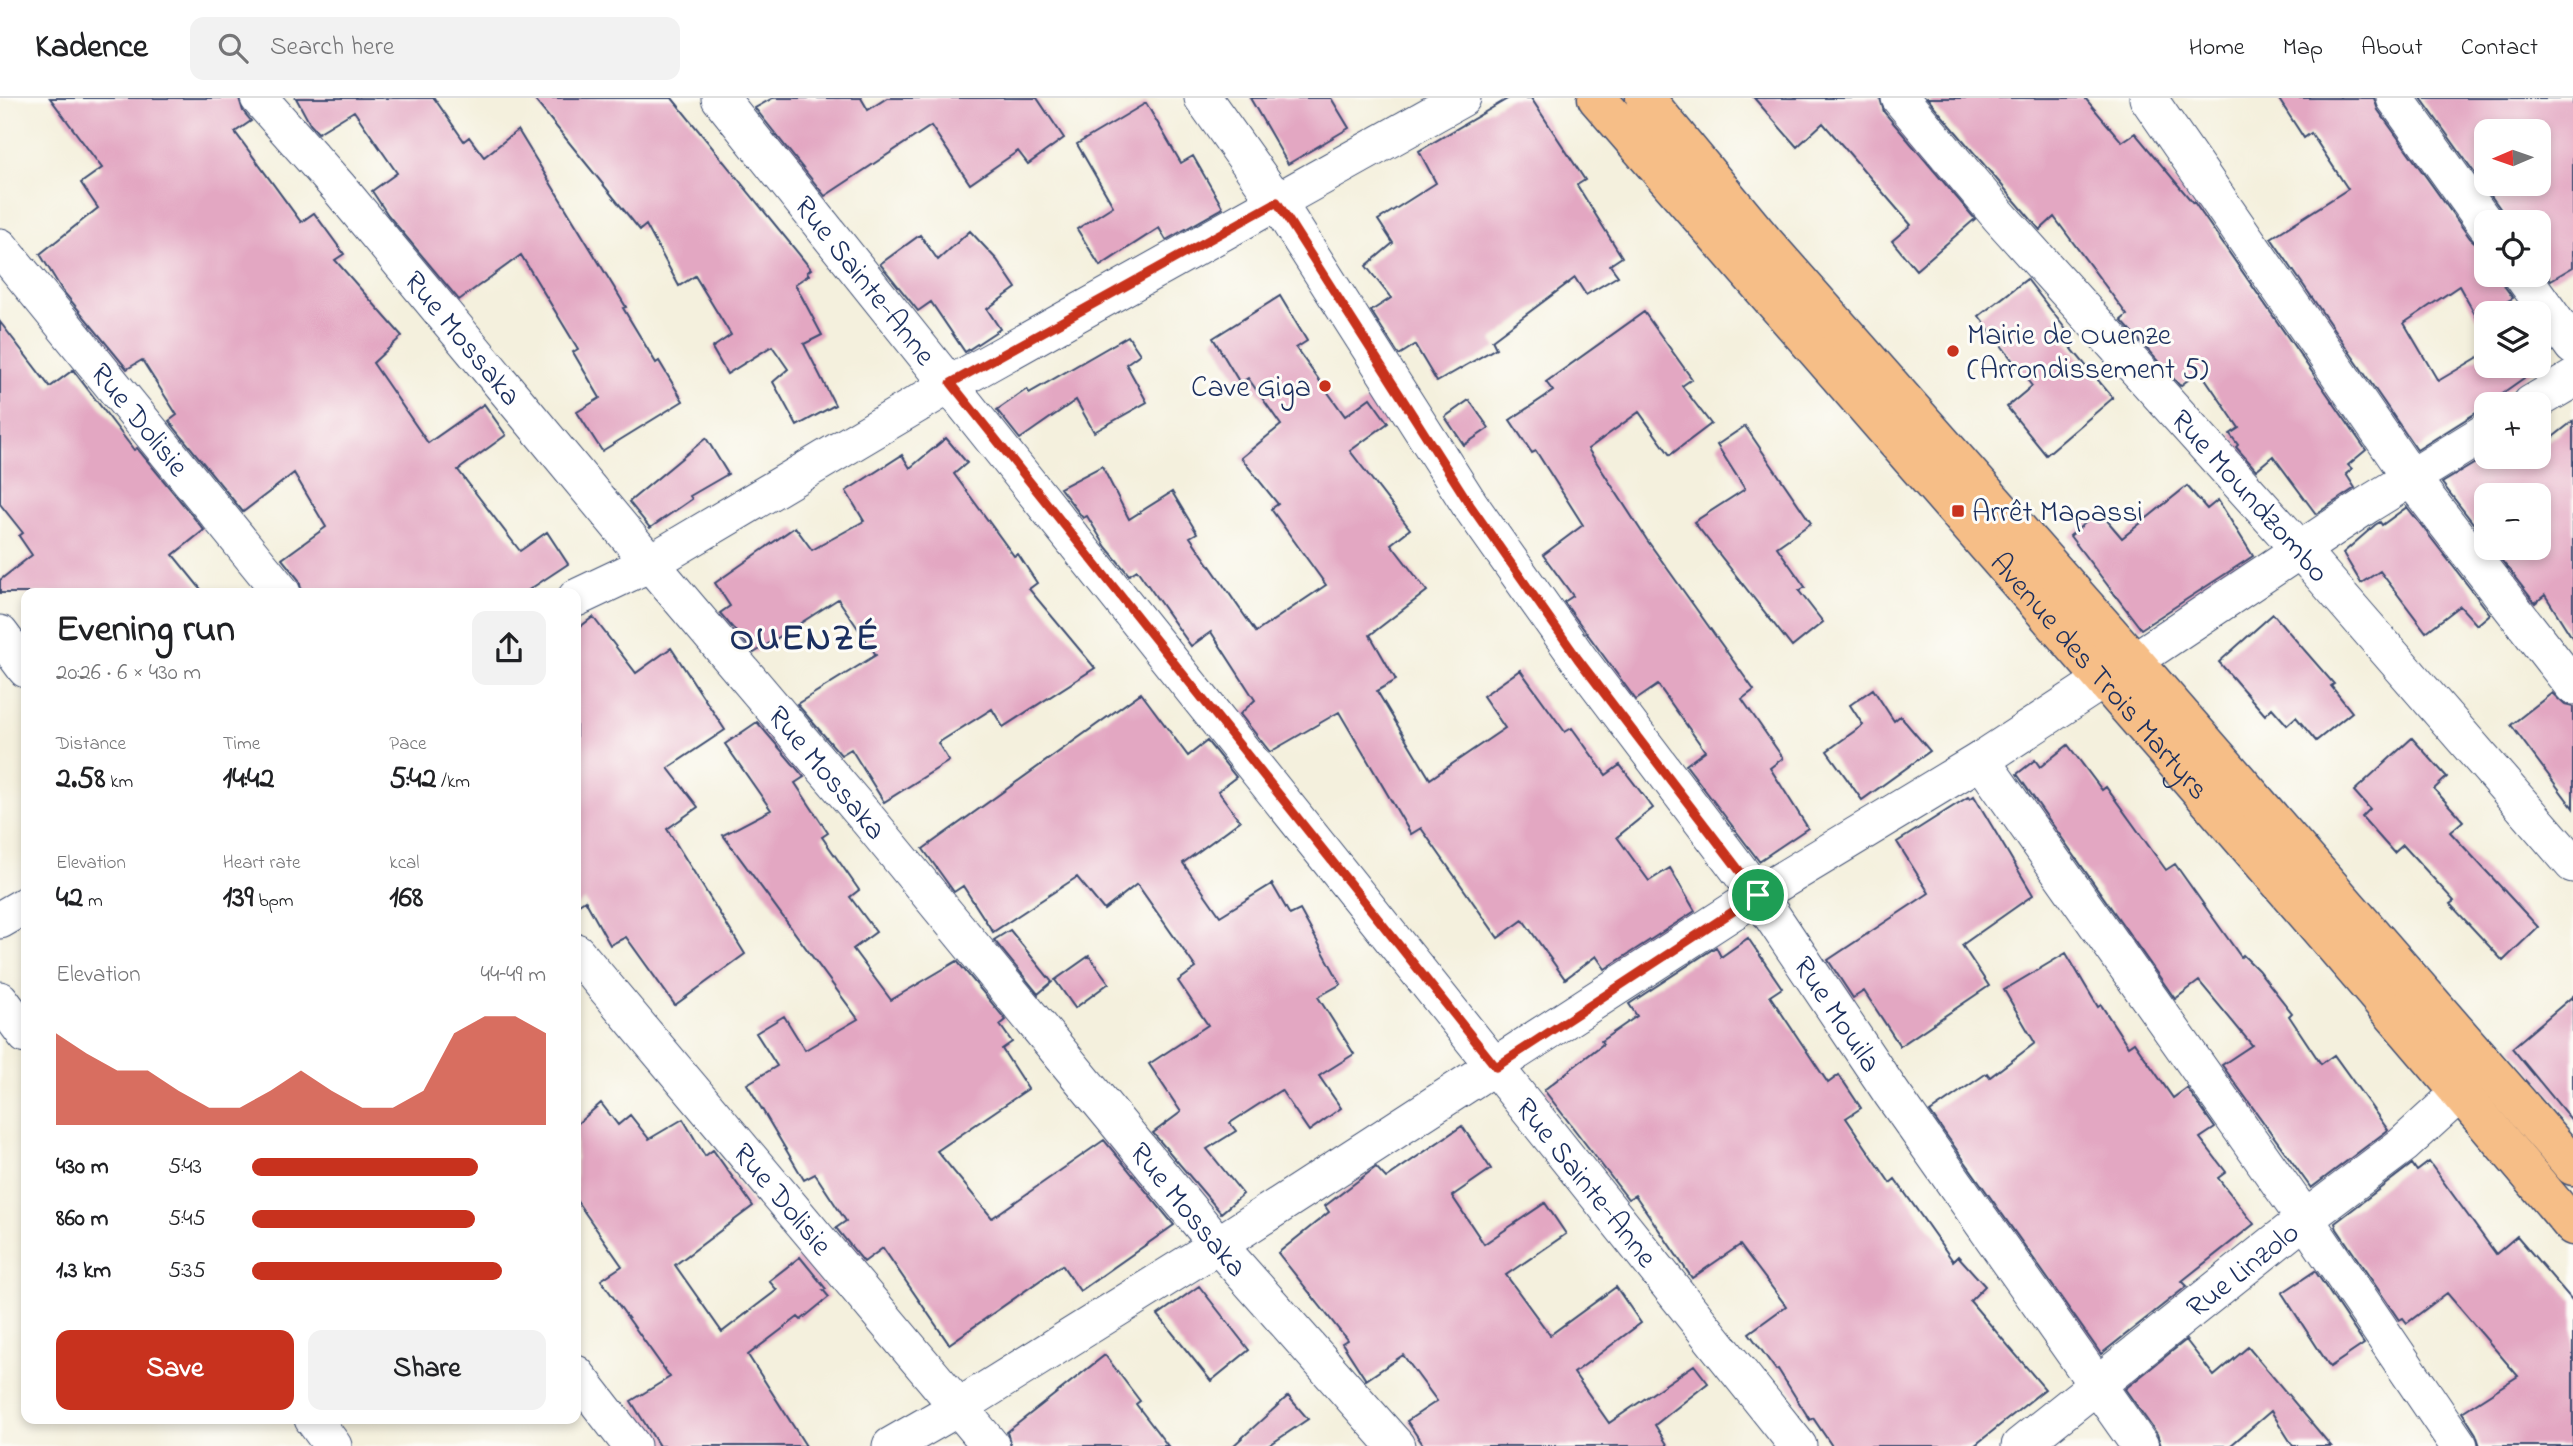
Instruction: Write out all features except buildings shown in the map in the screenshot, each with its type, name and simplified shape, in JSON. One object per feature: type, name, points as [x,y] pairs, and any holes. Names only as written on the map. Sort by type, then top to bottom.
[{"type":"main road","name":"Avenue des Trois Martyrs","points":[[1597,98],[1957,488],[2118,671],[2573,1166]]},
{"type":"main road","name":"Avenue des Trois Martyrs","points":[[1645,98],[1765,243],[1957,488]]},
{"type":"main road","name":"Avenue des Trois Martyrs","points":[[2118,671],[2255,852],[2573,1226]]},
{"type":"street","name":"Rue Mossaka","points":[[259,98],[339,188],[650,563],[879,833],[1218,1245],[1396,1446]]},
{"type":"street","name":"Rue Sainte-Anne","points":[[720,98],[951,383],[1798,1446]]},
{"type":"street","name":"Rue Mouila","points":[[1203,98],[1277,202],[1470,505],[1578,659],[1758,895],[1892,1094],[2140,1446]]},
{"type":"street","points":[[581,596],[650,563],[951,383],[1462,98]]},
{"type":"street","name":"Rue Moundzombo","points":[[1900,98],[2000,217],[2301,551],[2573,864]]},
{"type":"street","points":[[2148,98],[2410,478],[2573,686]]},
{"type":"street","points":[[2395,98],[2476,210]]},
{"type":"street","name":"Rue Dolisie","points":[[0,247],[278,588]]},
{"type":"street","points":[[2531,287],[2573,346]]},
{"type":"street","points":[[2551,392],[2573,379]]},
{"type":"street","points":[[891,1446],[1218,1245],[1758,895],[1981,760],[2410,478],[2474,440]]},
{"type":"street","points":[[0,634],[21,662]]},
{"type":"street","points":[[1981,760],[2305,1219],[2459,1446]]},
{"type":"street","points":[[0,920],[21,908]]},
{"type":"street","name":"Rue Dolisie","points":[[581,958],[991,1446]]},
{"type":"street","points":[[0,1000],[21,1028]]},
{"type":"street","name":"Rue Linzolo","points":[[2021,1446],[2305,1219],[2403,1145],[2460,1093]]},
{"type":"street","points":[[581,1380],[632,1446]]},
{"type":"street","points":[[317,1424],[333,1446]]},
{"type":"place","name":"Mairie de Ouenze (Arrondissement 5)","points":[[1953,351]]},
{"type":"place","name":"Cave Giga","points":[[1325,386]]},
{"type":"place","name":"Arrêt Mapassi","points":[[1958,511]]},
{"type":"district","name":"OUENZÉ","points":[[805,636]]},
{"type":"route","points":[[1277,202],[1470,505],[1578,659],[1758,895],[1496,1067],[951,383],[1277,202]]}]
